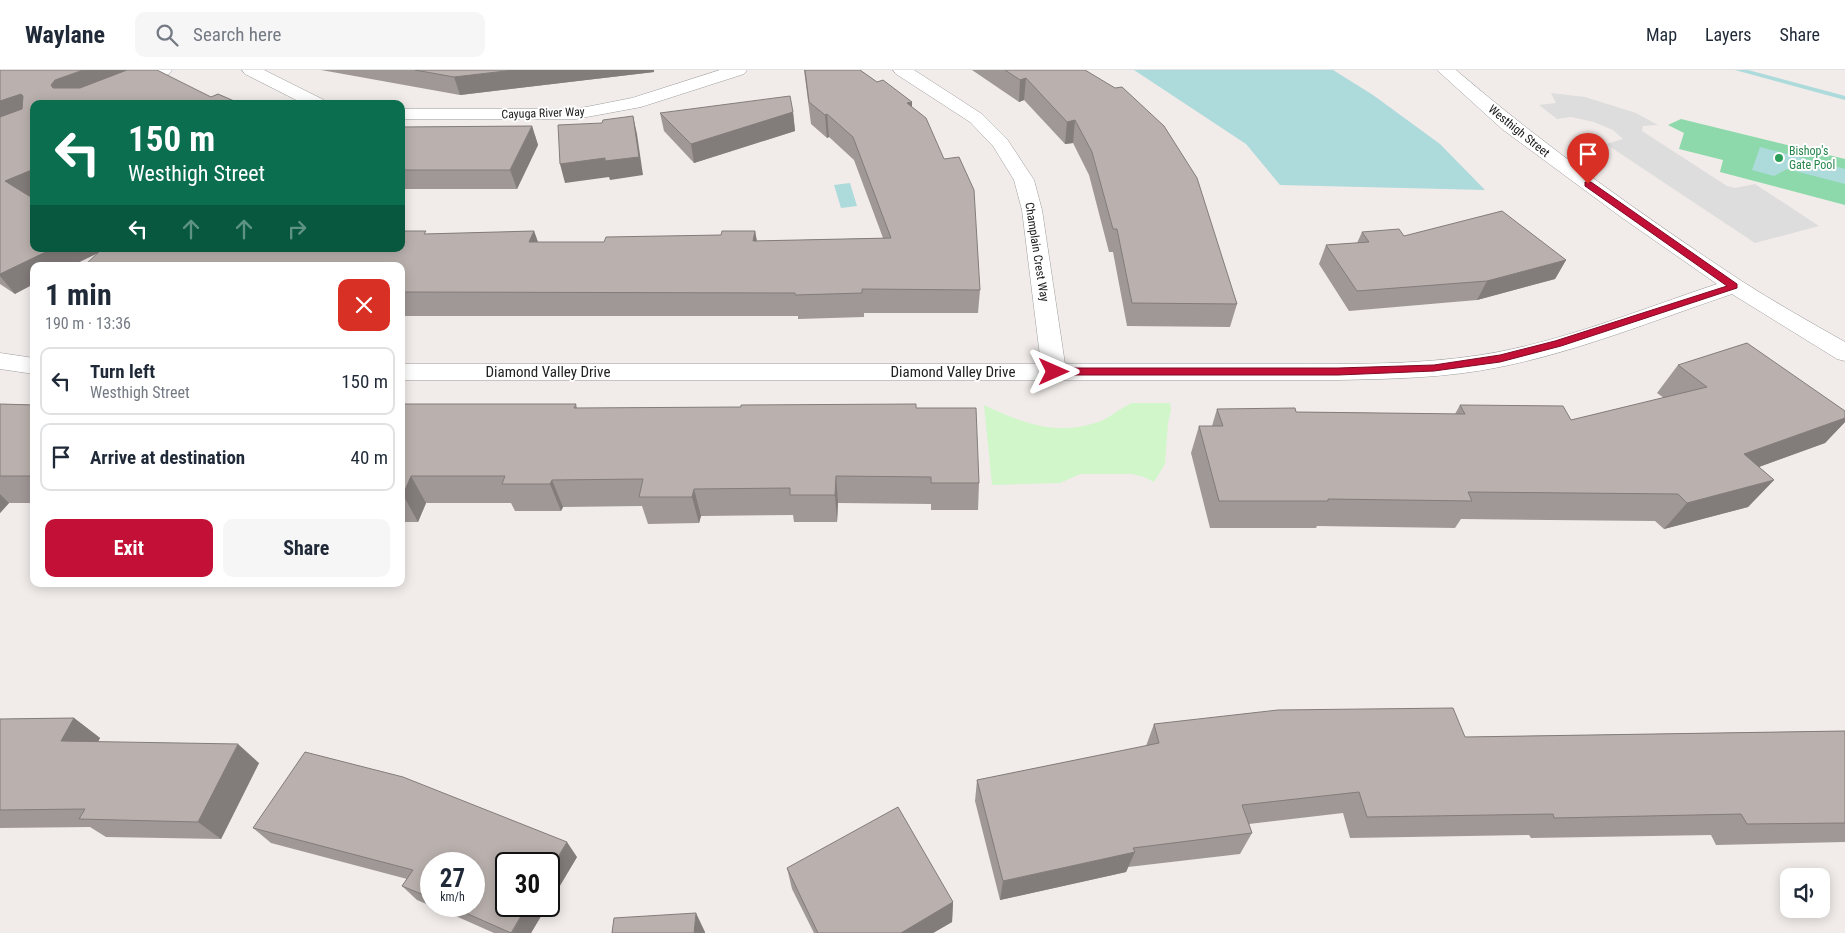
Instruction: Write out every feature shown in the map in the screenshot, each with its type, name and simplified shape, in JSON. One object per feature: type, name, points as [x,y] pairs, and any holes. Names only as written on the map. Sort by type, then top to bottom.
[{"type":"street","points":[[84,100],[163,70]]},
{"type":"street","points":[[251,70],[310,100]]},
{"type":"street","name":"Cayuga River Way","points":[[405,114],[576,114],[635,103],[738,70]]},
{"type":"street","name":"Champlain Crest Way","points":[[902,70],[976,118],[1006,150],[1024,180],[1032,210],[1054,372]]},
{"type":"street","name":"Westhigh Street","points":[[1446,70],[1509,125],[1561,165],[1734,286],[1845,353]]},
{"type":"street","name":"Diamond Valley Drive","points":[[405,372],[1338,372],[1434,368],[1500,359],[1558,344],[1734,286]]},
{"type":"street","points":[[0,361],[30,365]]},
{"type":"green space","points":[[1681,119],[1845,159],[1845,205],[1720,172],[1723,160],[1679,149],[1684,133],[1668,125]]},
{"type":"green space","points":[[1132,403],[1170,403],[1171,410],[1168,423],[1165,464],[1154,482],[1132,474],[1080,474],[1060,483],[992,485],[984,405],[1024,422],[1052,428],[1066,428],[1080,427],[1100,421]]},
{"type":"shaded area","points":[[1551,93],[1585,97],[1636,113],[1658,125],[1643,126],[1642,131],[1727,186],[1735,188],[1755,184],[1819,226],[1755,243],[1606,144],[1623,139],[1613,130],[1594,122],[1571,117],[1557,119],[1539,105],[1556,103]]},
{"type":"water","points":[[1134,70],[1333,70],[1373,95],[1440,144],[1485,190],[1280,185],[1246,144]]},
{"type":"water","name":"Bishop's Gate Pool","points":[[1760,147],[1845,169],[1845,184],[1787,169],[1774,176],[1752,170]]},
{"type":"water","points":[[850,183],[857,206],[841,208],[834,185]]},
{"type":"building","points":[[0,70],[83,70],[55,80],[51,85],[53,88],[80,88],[127,70],[157,70],[211,97],[218,94],[232,100],[30,100],[30,171],[5,181],[30,197],[30,252],[46,252],[0,274],[0,117],[22,109],[23,96],[21,94],[0,101]]},
{"type":"building","points":[[415,70],[514,70],[454,77]]},
{"type":"building","points":[[805,70],[860,70],[877,82],[883,80],[912,102],[907,103],[926,118],[944,159],[959,157],[974,190],[980,290],[862,289],[862,293],[795,295],[795,293],[405,292],[405,262],[88,262],[99,252],[405,252],[405,231],[426,231],[424,234],[534,231],[529,242],[604,242],[606,237],[721,235],[722,231],[755,231],[753,241],[891,238],[853,137],[827,114],[825,115],[809,102]]},
{"type":"building","points":[[1005,70],[1085,70],[1115,88],[1122,87],[1164,126],[1197,178],[1237,304],[1132,303],[1117,229],[1113,229],[1092,152],[1075,120],[1067,122],[1026,78],[1020,80]]},
{"type":"building","points":[[790,96],[793,112],[691,144],[660,113]]},
{"type":"building","points":[[633,116],[639,157],[605,161],[605,158],[560,164],[558,125],[602,123],[603,120]]},
{"type":"building","points":[[532,126],[510,170],[405,170],[405,127]]},
{"type":"building","points":[[1502,211],[1566,260],[1487,281],[1357,291],[1326,245],[1369,242],[1362,232],[1399,229],[1404,236]]},
{"type":"building","points":[[1747,343],[1845,411],[1845,418],[1744,454],[1774,480],[1687,503],[1678,494],[1468,492],[1472,501],[1328,499],[1328,501],[1219,501],[1199,426],[1223,426],[1217,409],[1295,408],[1296,412],[1465,414],[1460,405],[1563,406],[1571,420],[1707,387],[1678,365]]},
{"type":"building","points":[[0,404],[30,405],[30,476],[0,476]]},
{"type":"building","points":[[405,404],[576,404],[574,408],[916,404],[916,408],[976,408],[979,483],[931,483],[931,477],[836,476],[835,495],[790,495],[790,488],[694,489],[692,497],[639,497],[643,479],[552,480],[550,484],[502,484],[505,476],[411,476],[405,490]]},
{"type":"building","points":[[1453,708],[1465,737],[1845,731],[1845,823],[1747,824],[1741,814],[1554,818],[1553,814],[1367,817],[1359,792],[1242,805],[1252,833],[1133,848],[1135,852],[1003,881],[977,780],[1159,743],[1154,724],[1278,710]]},
{"type":"building","points":[[74,718],[61,741],[238,744],[198,822],[79,819],[85,809],[0,810],[0,719]]},
{"type":"building","points":[[305,752],[403,777],[567,842],[560,854],[560,852],[495,852],[495,917],[520,917],[511,933],[475,917],[485,917],[485,852],[420,852],[420,893],[402,886],[413,870],[253,828]]},
{"type":"building","points":[[898,807],[953,902],[901,933],[818,933],[787,868]]},
{"type":"building","points":[[696,913],[694,933],[612,933],[614,918]]},
{"type":"waterway","points":[[1739,70],[1845,98]]},
{"type":"place","name":"Bishop's Gate Pool","points":[[1779,158]]},
{"type":"route","points":[[1054,372],[1338,372],[1434,368],[1500,359],[1558,344],[1734,286],[1588,184]]}]
